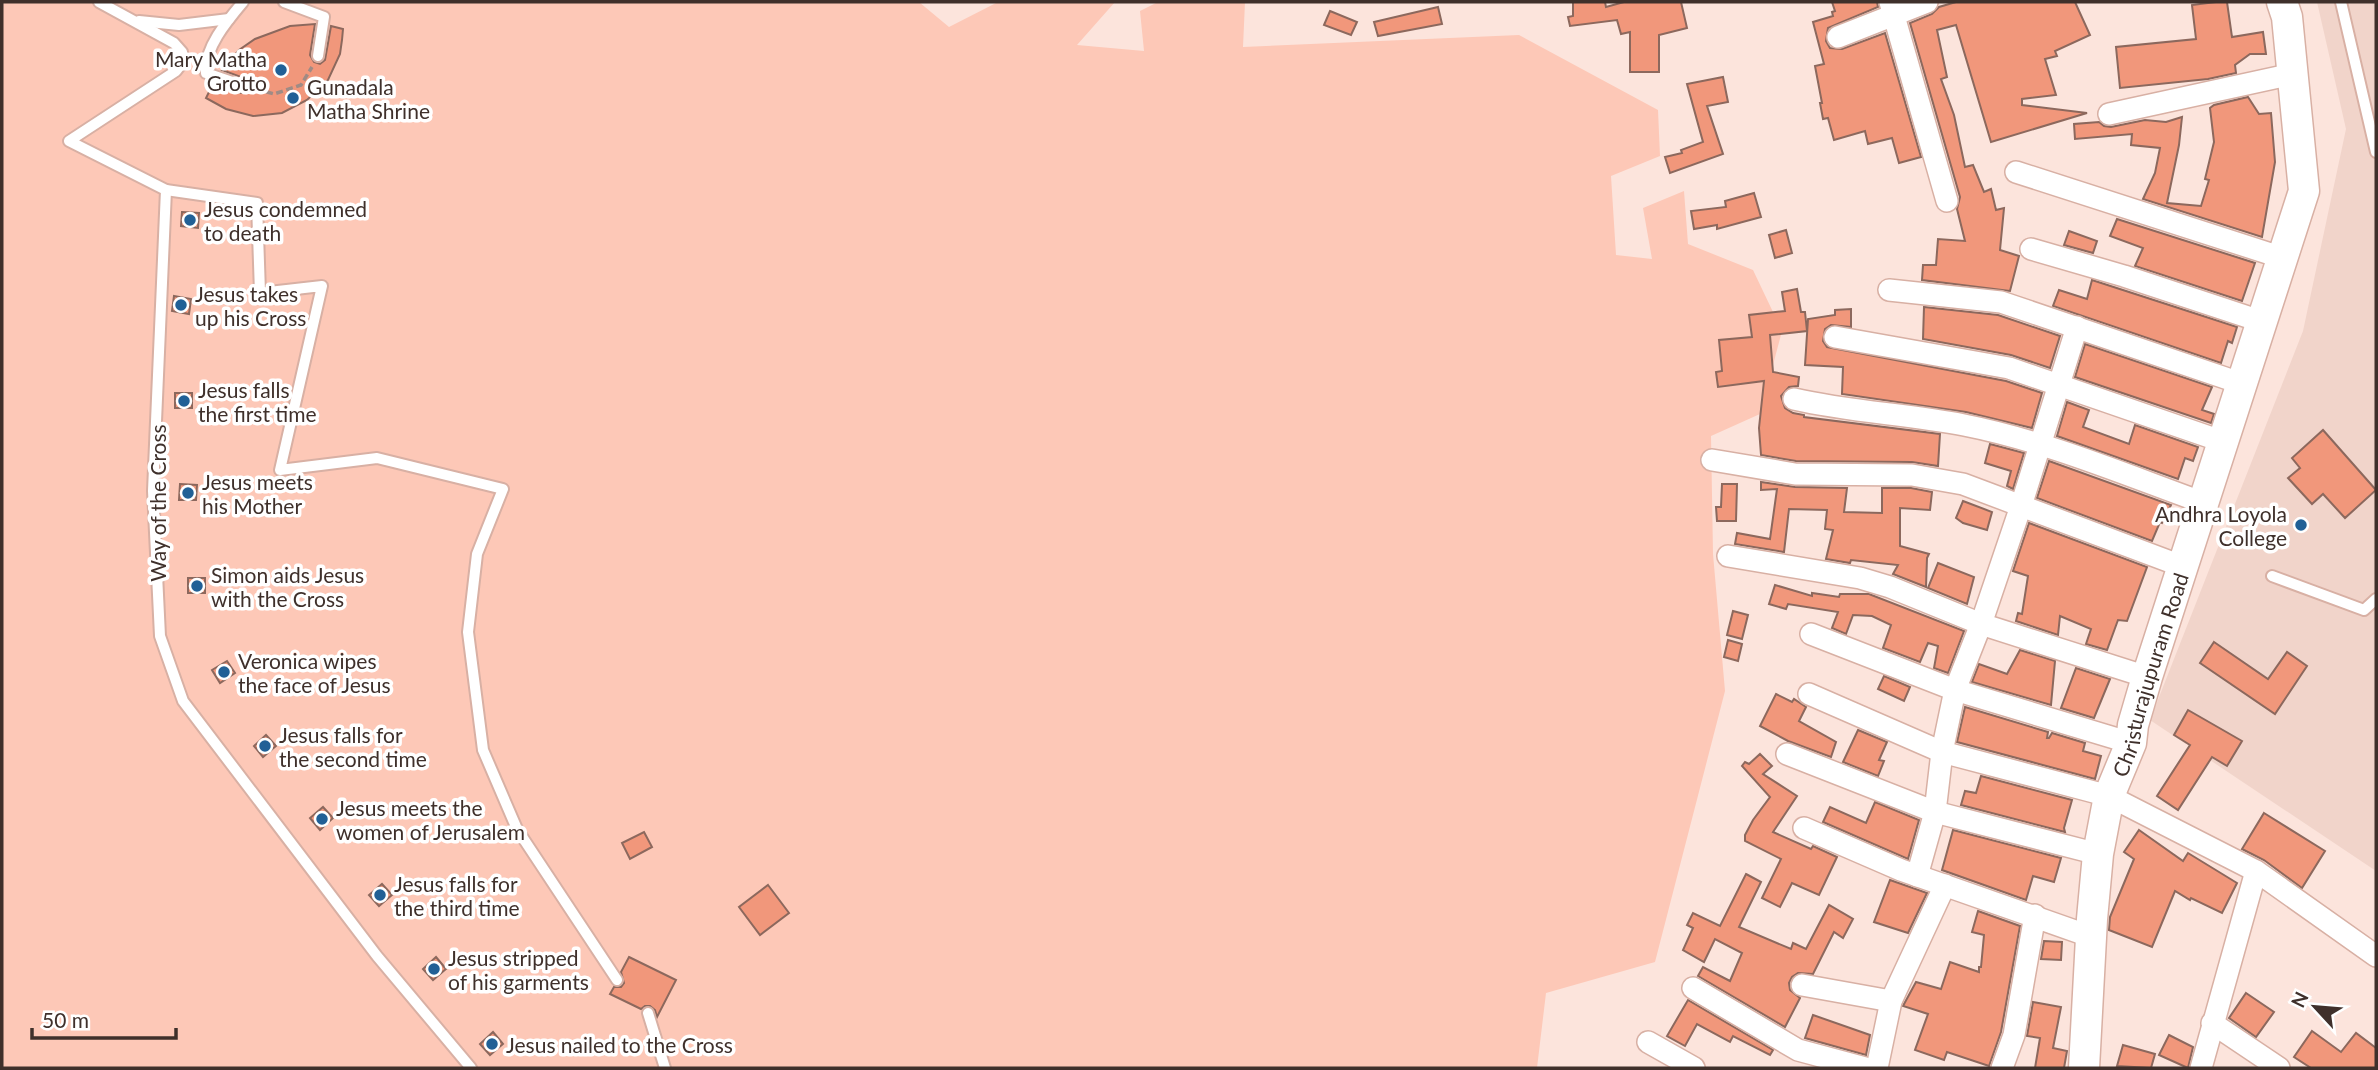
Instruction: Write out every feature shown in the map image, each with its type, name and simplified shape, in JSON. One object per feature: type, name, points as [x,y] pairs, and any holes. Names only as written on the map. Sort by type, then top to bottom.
[{"type":"street","points":[[1838,37],[1892,8],[1927,2]]},
{"type":"street","name":"Christurajupuram Road","points":[[2084,1068],[2098,854],[2109,796],[2131,743],[2133,725],[2147,677],[2304,191],[2287,17],[2282,2]]},
{"type":"street","points":[[1892,8],[1947,201]]},
{"type":"street","points":[[2109,114],[2293,74]]},
{"type":"street","points":[[2016,172],[2283,258]]},
{"type":"street","points":[[2031,249],[2124,276],[2263,322]]},
{"type":"street","points":[[1889,290],[2001,302],[2243,384]]},
{"type":"street","points":[[1917,876],[1935,812],[1942,752],[1955,690],[1981,624],[2021,506],[2077,327]]},
{"type":"street","points":[[1835,337],[2009,368],[2224,442]]},
{"type":"street","points":[[1794,399],[1819,405],[1964,425],[2039,445],[2204,502]]},
{"type":"street","points":[[1712,460],[1795,474],[1912,475],[1963,484],[2184,567]]},
{"type":"street","points":[[1728,556],[1860,578],[1890,587],[1981,624],[2147,677]]},
{"type":"street","points":[[1811,634],[1955,690],[2131,743]]},
{"type":"street","points":[[1809,694],[1942,752],[2109,796],[2256,871],[2376,956]]},
{"type":"street","points":[[1787,754],[1935,812],[2098,854]]},
{"type":"street","points":[[1804,828],[1917,876],[2092,937]]},
{"type":"street","points":[[2200,1068],[2256,871]]},
{"type":"street","points":[[1877,1068],[1891,1001],[1945,885]]},
{"type":"street","points":[[2002,1068],[2014,1035],[2035,915]]},
{"type":"street","points":[[1802,985],[1891,1001]]},
{"type":"street","points":[[1693,988],[1798,1050],[1865,1068]]},
{"type":"street","points":[[2213,1023],[2279,1068]]},
{"type":"street","points":[[1648,1042],[1694,1068]]},
{"type":"lane","points":[[99,2],[174,43],[182,52],[183,62],[176,71],[69,141],[166,190],[257,202],[260,293],[322,286],[281,470],[377,458],[503,489],[477,554],[468,632],[483,750],[517,829],[617,980]]},
{"type":"lane","points":[[243,2],[229,19],[205,60],[206,74],[244,86]]},
{"type":"lane","points":[[284,2],[324,17],[318,56]]},
{"type":"lane","points":[[2341,2],[2376,152]]},
{"type":"lane","points":[[133,20],[179,25],[229,19]]},
{"type":"lane","name":"Way of the Cross","points":[[166,190],[153,491],[160,636],[183,701],[377,956],[471,1068]]},
{"type":"lane","points":[[2272,576],[2364,610],[2376,598]]},
{"type":"lane","points":[[648,1013],[665,1068]]},
{"type":"path","points":[[244,86],[274,94],[301,85],[318,56]]},
{"type":"shaded area","points":[[2,2],[919,2],[949,27],[998,2],[1115,2],[1077,45],[1144,51],[1140,11],[1158,2],[1245,2],[1243,47],[1519,35],[1658,110],[1660,156],[1611,176],[1616,255],[1652,259],[1643,208],[1684,191],[1688,244],[1753,270],[1782,331],[1760,414],[1711,436],[1713,554],[1725,691],[1655,962],[1546,993],[1537,1068],[2,1068]]},
{"type":"shaded area","name":"Andhra Loyola College","points":[[2317,2],[2376,2],[2376,871],[2150,720],[2303,331],[2346,129]]},
{"type":"building","points":[[1573,2],[1605,2],[1606,7],[1624,2],[1681,2],[1687,28],[1659,35],[1659,72],[1630,72],[1630,32],[1621,34],[1617,20],[1570,26],[1568,17],[1573,16]]},
{"type":"building","points":[[1832,2],[1877,2],[1878,7],[1828,28],[1826,41],[1830,48],[1842,49],[1885,33],[1921,157],[1899,163],[1892,138],[1868,144],[1865,131],[1834,140],[1828,118],[1823,119],[1820,103],[1815,66],[1824,64],[1813,22],[1833,16],[1832,12],[1835,11]]},
{"type":"building","points":[[1956,2],[2075,2],[2090,35],[2055,51],[2057,56],[2045,59],[2056,95],[2022,99],[2022,105],[2087,113],[1991,142],[1956,25],[1937,30],[1947,77],[1941,79],[1954,115],[1965,167],[1973,165],[1984,192],[1991,189],[1996,210],[2004,208],[2000,250],[2019,256],[2010,291],[1922,280],[1923,265],[1936,265],[1938,239],[1965,241],[1957,209],[1960,197],[1910,23],[1932,14],[1939,7]]},
{"type":"building","points":[[2227,2],[2232,37],[2263,32],[2266,54],[2250,54],[2235,65],[2236,73],[2208,79],[2120,88],[2116,47],[2196,39],[2192,5]]},
{"type":"building","points":[[1438,7],[1442,24],[1378,36],[1374,22]]},
{"type":"building","points":[[1330,11],[1357,22],[1351,35],[1324,25]]},
{"type":"building","points":[[315,24],[310,55],[314,62],[320,64],[325,60],[331,26],[343,29],[342,40],[340,54],[328,80],[307,100],[282,113],[253,116],[226,109],[206,98],[213,84],[241,93],[250,91],[252,85],[249,80],[222,70],[239,50],[255,39],[290,26]]},
{"type":"building","points":[[1723,77],[1728,102],[1707,106],[1723,154],[1670,173],[1665,157],[1682,153],[1681,150],[1703,142],[1687,84]]},
{"type":"building","points":[[2248,97],[2259,114],[2271,113],[2275,162],[2262,237],[2143,199],[2155,173],[2160,148],[2131,145],[2132,134],[2075,139],[2074,124],[2099,122],[2111,127],[2145,120],[2166,122],[2182,117],[2167,203],[2201,206],[2209,180],[2205,179],[2214,142],[2210,108]]},
{"type":"building","points":[[1754,193],[1761,217],[1717,229],[1717,225],[1694,229],[1691,211],[1726,207],[1725,201]]},
{"type":"building","points":[[182,212],[199,213],[198,228],[181,226]]},
{"type":"building","points":[[2117,219],[2255,263],[2242,301],[2135,266],[2143,248],[2110,236]]},
{"type":"building","points":[[1786,230],[1792,253],[1775,258],[1769,235]]},
{"type":"building","points":[[2069,231],[2097,241],[2093,253],[2064,245]]},
{"type":"building","points":[[2092,280],[2237,327],[2232,343],[2228,341],[2221,363],[2053,306],[2059,290],[2087,299]]},
{"type":"building","points":[[1797,289],[1801,312],[1805,312],[1807,331],[1770,335],[1773,372],[1799,377],[1798,386],[1789,387],[1781,396],[1785,408],[1804,417],[1940,434],[1938,466],[1912,462],[1796,461],[1761,455],[1759,428],[1764,381],[1718,387],[1716,372],[1722,371],[1719,340],[1752,337],[1749,315],[1785,311],[1782,292]]},
{"type":"building","points":[[174,296],[191,299],[189,314],[172,311]]},
{"type":"building","points":[[1924,307],[1998,315],[2060,336],[2050,368],[2011,355],[1923,339]]},
{"type":"building","points":[[1851,309],[1851,327],[1831,325],[1825,329],[1823,341],[1827,347],[2006,381],[2042,393],[2032,428],[1966,412],[1842,394],[1843,367],[1805,365],[1808,319],[1835,315],[1835,310]]},
{"type":"building","points":[[2085,344],[2212,387],[2202,410],[2214,414],[2211,423],[2075,377]]},
{"type":"building","points":[[175,393],[192,393],[192,408],[175,408]]},
{"type":"building","points":[[2067,402],[2089,410],[2083,427],[2129,444],[2135,425],[2198,447],[2193,461],[2185,458],[2178,479],[2057,436]]},
{"type":"building","points":[[2323,430],[2376,490],[2345,518],[2323,494],[2312,504],[2288,478],[2300,468],[2292,458]]},
{"type":"building","points":[[1990,444],[2024,453],[2013,489],[2007,486],[2011,471],[1985,463]]},
{"type":"building","points":[[2049,461],[2171,505],[2152,541],[2037,498]]},
{"type":"building","points":[[1761,482],[1795,487],[1847,488],[1844,512],[1882,513],[1882,488],[1911,488],[1932,492],[1930,510],[1900,508],[1900,546],[1929,554],[1926,587],[1893,574],[1898,565],[1826,559],[1833,530],[1825,529],[1827,510],[1789,509],[1784,552],[1735,544],[1737,533],[1770,539],[1777,489],[1761,490]]},
{"type":"building","points":[[180,484],[197,485],[196,500],[179,500]]},
{"type":"building","points":[[1722,484],[1737,484],[1736,521],[1717,521],[1716,507],[1721,507]]},
{"type":"building","points":[[1963,501],[1992,512],[1987,530],[1963,523],[1956,518]]},
{"type":"building","points":[[2029,523],[2147,567],[2127,621],[2118,620],[2107,650],[2086,644],[2091,629],[2060,616],[2058,635],[2016,621],[2018,613],[2022,614],[2028,576],[2013,571]]},
{"type":"building","points":[[1938,563],[1974,577],[1967,604],[1928,588]]},
{"type":"building","points":[[188,578],[205,578],[205,593],[188,593]]},
{"type":"building","points":[[1775,585],[1812,596],[1812,593],[1839,597],[1840,594],[1869,594],[1964,631],[1948,673],[1934,668],[1938,646],[1928,643],[1920,662],[1883,648],[1891,625],[1872,616],[1853,615],[1846,634],[1832,628],[1838,612],[1788,604],[1786,609],[1769,604]]},
{"type":"building","points":[[1733,611],[1748,615],[1742,639],[1727,635]]},
{"type":"building","points":[[1728,640],[1742,644],[1738,661],[1724,657]]},
{"type":"building","points":[[2214,642],[2268,679],[2287,652],[2307,666],[2275,714],[2200,663]]},
{"type":"building","points":[[2020,650],[2055,661],[2051,705],[1972,682],[1979,664],[2007,674]]},
{"type":"building","points":[[227,661],[235,673],[220,683],[212,670]]},
{"type":"building","points":[[2076,668],[2110,679],[2094,718],[2061,708]]},
{"type":"building","points":[[1884,676],[1910,687],[1904,701],[1878,689]]},
{"type":"building","points":[[1776,694],[1792,702],[1794,699],[1806,707],[1799,721],[1836,742],[1831,757],[1788,741],[1760,726]]},
{"type":"building","points":[[1965,707],[2048,732],[2047,738],[2052,733],[2085,743],[2083,751],[2101,756],[2095,779],[1957,742]]},
{"type":"building","points":[[2188,710],[2242,741],[2227,766],[2212,757],[2178,810],[2157,796],[2190,745],[2174,735]]},
{"type":"building","points":[[1858,730],[1887,742],[1879,760],[1884,761],[1878,776],[1843,762]]},
{"type":"building","points":[[266,735],[276,746],[263,757],[254,746]]},
{"type":"building","points":[[1760,754],[1772,766],[1763,774],[1797,796],[1773,832],[1837,857],[1819,895],[1792,883],[1780,907],[1762,898],[1781,859],[1745,841],[1745,835],[1753,820],[1770,797],[1742,766],[1745,762],[1749,764]]},
{"type":"building","points":[[1981,776],[2072,800],[2065,832],[1961,805],[1965,791],[1976,793]]},
{"type":"building","points":[[1875,802],[1919,820],[1908,859],[1823,822],[1830,807],[1866,823]]},
{"type":"building","points":[[323,807],[333,818],[320,830],[310,818]]},
{"type":"building","points":[[2264,813],[2325,851],[2302,888],[2264,860],[2242,849]]},
{"type":"building","points":[[1953,830],[2061,858],[2054,882],[2033,876],[2026,900],[1942,870]]},
{"type":"building","points":[[2139,830],[2183,861],[2188,853],[2237,883],[2222,913],[2175,891],[2152,947],[2109,930],[2110,917],[2134,859],[2124,852]]},
{"type":"building","points":[[644,832],[652,847],[630,859],[622,843]]},
{"type":"building","points":[[1746,874],[1761,882],[1739,927],[1791,949],[1793,943],[1806,949],[1829,905],[1853,919],[1843,938],[1834,932],[1813,974],[1798,973],[1792,977],[1790,990],[1800,998],[1785,1027],[1698,976],[1703,967],[1730,981],[1742,953],[1715,939],[1704,962],[1683,950],[1693,928],[1687,925],[1693,913],[1720,926]]},
{"type":"building","points":[[1890,880],[1927,893],[1908,933],[1874,922]]},
{"type":"building","points":[[382,884],[392,895],[379,906],[369,895]]},
{"type":"building","points":[[768,885],[789,913],[760,935],[739,907]]},
{"type":"building","points":[[1978,911],[2020,926],[2001,1032],[1989,1066],[1947,1052],[1944,1060],[1915,1050],[1928,1014],[1903,1006],[1916,982],[1941,989],[1950,962],[1979,972],[1984,935],[1972,932]]},
{"type":"building","points":[[2044,941],[2062,942],[2061,960],[2041,959]]},
{"type":"building","points":[[436,957],[446,969],[433,980],[423,969]]},
{"type":"building","points":[[629,957],[676,980],[657,1017],[650,1006],[641,1009],[610,994],[614,987],[621,987],[624,983],[621,972]]},
{"type":"building","points":[[2246,993],[2274,1012],[2256,1037],[2229,1018]]},
{"type":"building","points":[[1688,1000],[1773,1050],[1770,1055],[1733,1036],[1730,1042],[1697,1024],[1685,1046],[1667,1036]]},
{"type":"building","points":[[2033,1002],[2061,1007],[2053,1048],[2067,1051],[2064,1068],[2035,1068],[2040,1038],[2027,1036]]},
{"type":"building","points":[[1813,1015],[1870,1035],[1866,1055],[1805,1038]]},
{"type":"building","points":[[2312,1031],[2341,1052],[2356,1033],[2376,1048],[2376,1068],[2311,1068],[2294,1057]]},
{"type":"building","points":[[493,1032],[503,1044],[490,1055],[480,1044]]},
{"type":"building","points":[[2169,1035],[2193,1047],[2188,1068],[2159,1055]]},
{"type":"building","points":[[2123,1045],[2155,1054],[2151,1068],[2117,1066]]},
{"type":"place","name":"Mary Matha Grotto","points":[[281,70]]},
{"type":"place","name":"Gunadala Matha Shrine","points":[[293,98]]},
{"type":"place","name":"Jesus condemned to death","points":[[190,220]]},
{"type":"place","name":"Jesus takes up his Cross","points":[[181,305]]},
{"type":"place","name":"Jesus falls the first time","points":[[184,401]]},
{"type":"place","name":"Jesus meets his Mother","points":[[188,493]]},
{"type":"place","name":"Andhra Loyola College","points":[[2301,525]]},
{"type":"place","name":"Simon aids Jesus with the Cross","points":[[197,586]]},
{"type":"place","name":"Veronica wipes the face of Jesus","points":[[224,672]]},
{"type":"place","name":"Jesus falls for the second time","points":[[265,746]]},
{"type":"place","name":"Jesus meets the women of Jerusalem","points":[[322,819]]},
{"type":"place","name":"Jesus falls for the third time","points":[[380,895]]},
{"type":"place","name":"Jesus stripped of his garments","points":[[434,969]]},
{"type":"place","name":"Jesus nailed to the Cross","points":[[492,1044]]}]
